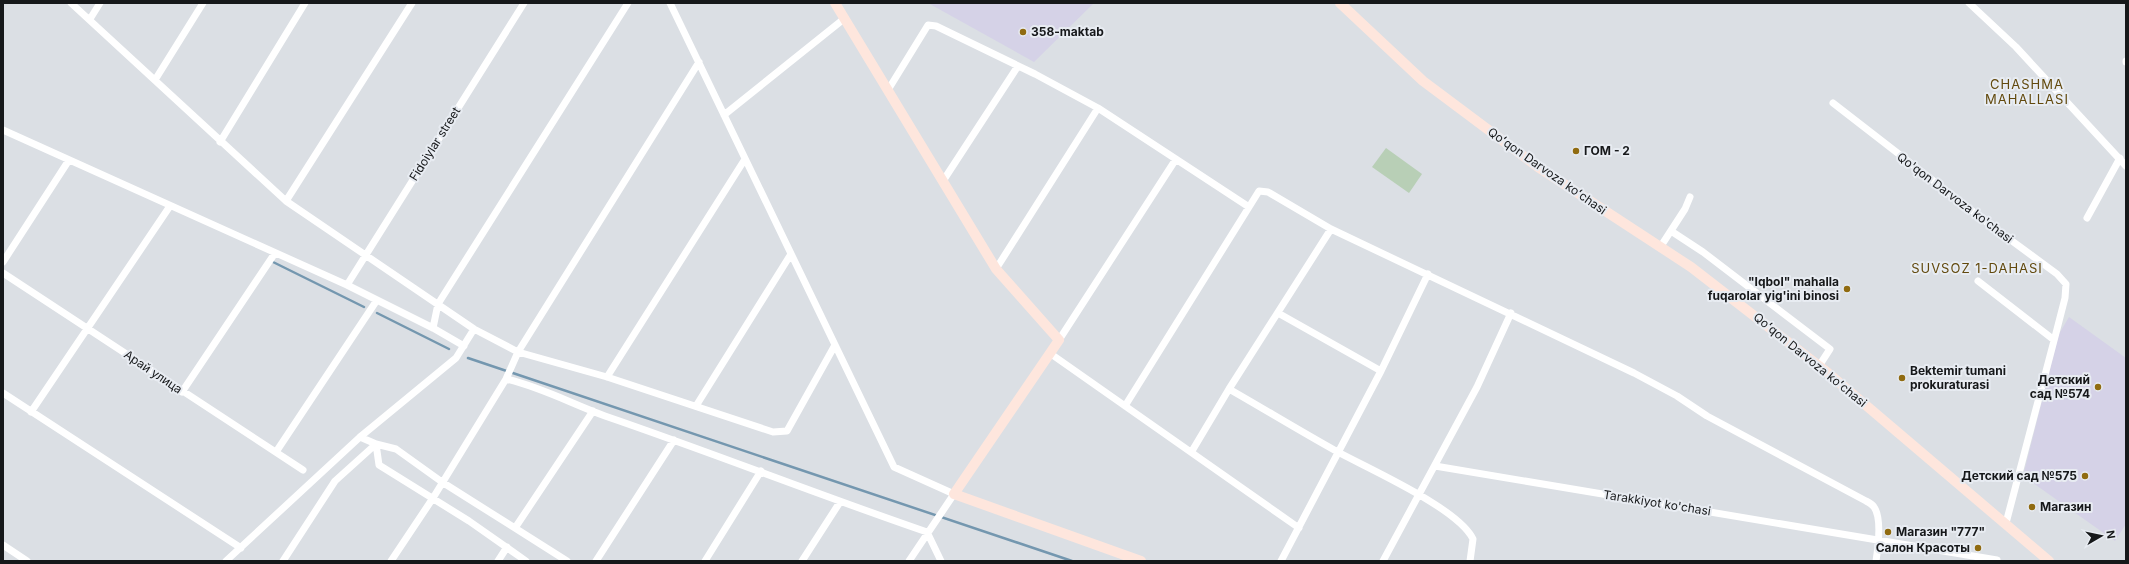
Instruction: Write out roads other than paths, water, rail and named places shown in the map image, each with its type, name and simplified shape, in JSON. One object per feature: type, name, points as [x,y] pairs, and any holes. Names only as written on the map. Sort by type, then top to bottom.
[{"type":"street","points":[[71,3],[90,19],[220,142],[286,201],[474,329],[518,352],[607,377],[773,432],[787,431],[835,345]]},
{"type":"street","points":[[90,19],[100,3]]},
{"type":"street","points":[[155,80],[203,3]]},
{"type":"street","points":[[220,142],[305,3]]},
{"type":"street","points":[[286,201],[412,3]]},
{"type":"street","name":"Fidoiylar street","points":[[347,285],[524,3]]},
{"type":"street","points":[[433,328],[438,304],[628,3]]},
{"type":"street","points":[[670,3],[894,467],[954,494],[1141,561]]},
{"type":"street","points":[[835,3],[996,269],[1059,340]]},
{"type":"street","name":"Qoʻqon Darvoza koʻchasi","points":[[1340,3],[1412,72],[1439,94],[1546,173],[1661,246],[1819,366],[2049,561]]},
{"type":"street","points":[[1969,3],[2016,47],[2126,166]]},
{"type":"street","points":[[724,115],[844,18]]},
{"type":"street","points":[[888,90],[928,25],[936,26],[1018,66],[1098,108],[1249,207]]},
{"type":"street","points":[[391,561],[433,498],[506,379],[518,352],[699,62]]},
{"type":"street","points":[[943,181],[1018,66]]},
{"type":"street","name":"Qo'qon Darvoza ko'chasi","points":[[1833,103],[1981,218],[2057,274],[2066,284],[2065,298],[2054,340]]},
{"type":"street","points":[[996,269],[1098,108]]},
{"type":"street","points":[[3,130],[347,285],[433,328],[464,346]]},
{"type":"street","points":[[2087,218],[2120,158]]},
{"type":"street","points":[[607,377],[745,159]]},
{"type":"street","points":[[909,561],[927,532],[1051,354],[1176,159]]},
{"type":"street","points":[[3,262],[69,160]]},
{"type":"street","points":[[1125,406],[1259,191],[1268,192],[1331,229],[1634,373],[1677,396],[1707,416],[1866,501],[1874,507],[1877,514],[1879,540],[1876,561]]},
{"type":"street","points":[[1661,246],[1685,209],[1690,197]]},
{"type":"street","points":[[31,412],[170,206]]},
{"type":"street","points":[[1192,451],[1228,389],[1331,229]]},
{"type":"street","points":[[1671,231],[1703,252],[1830,349],[1819,366]]},
{"type":"street","points":[[182,392],[275,253]]},
{"type":"street","points":[[696,406],[791,254]]},
{"type":"street","name":"Арай улица","points":[[3,272],[182,392],[303,470]]},
{"type":"street","points":[[1281,561],[1337,452],[1381,371],[1428,274]]},
{"type":"street","points":[[1978,281],[2054,340],[2006,523]]},
{"type":"street","points":[[276,452],[377,300]]},
{"type":"street","points":[[1278,313],[1381,371]]},
{"type":"street","points":[[1383,561],[1477,386],[1511,314]]},
{"type":"street","points":[[226,561],[360,437],[456,358],[474,329]]},
{"type":"street","points":[[1051,354],[1192,451],[1249,495],[1299,528]]},
{"type":"street","points":[[506,379],[527,384],[593,411],[761,471],[840,502],[927,532],[941,561]]},
{"type":"street","points":[[1228,389],[1337,452],[1419,494],[1464,525],[1470,532],[1473,539],[1470,561]]},
{"type":"street","points":[[3,393],[241,548]]},
{"type":"street","points":[[515,528],[593,411]]},
{"type":"street","points":[[360,437],[396,450],[442,482],[567,561]]},
{"type":"street","points":[[596,561],[674,440]]},
{"type":"street","points":[[376,444],[379,465],[433,498],[526,561]]},
{"type":"street","points":[[283,561],[335,481],[376,444]]},
{"type":"street","name":"Tarakkiyot ko'chasi","points":[[1435,466],[1997,560]]},
{"type":"street","points":[[705,561],[761,471]]},
{"type":"street","points":[[802,561],[840,502]]},
{"type":"street","points":[[3,545],[28,561]]},
{"type":"street","points":[[498,561],[507,547]]},
{"type":"waterway","points":[[273,262],[364,307]]},
{"type":"waterway","points":[[377,313],[449,349]]},
{"type":"waterway","points":[[468,358],[1072,561]]},
{"type":"place","name":"358-maktab","points":[[1023,32]]},
{"type":"place","name":"ГОМ - 2","points":[[1576,151]]},
{"type":"place","name":"\"Iqbol\" mahalla fuqarolar yig'ini binosi","points":[[1847,289]]},
{"type":"place","name":"Bektemir tumani prokuraturasi","points":[[1902,378]]},
{"type":"place","name":"Детский сад №574","points":[[2098,387]]},
{"type":"place","name":"Детский сад №575","points":[[2085,476]]},
{"type":"place","name":"Магазин","points":[[2032,507]]},
{"type":"place","name":"Магазин \"777\"","points":[[1888,532]]},
{"type":"place","name":"Салон Красоты","points":[[1978,548]]},
{"type":"district","name":"CHASHMA MAHALLASI","points":[[2027,92]]},
{"type":"district","name":"SUVSOZ 1-DAHASI","points":[[1977,268]]}]
